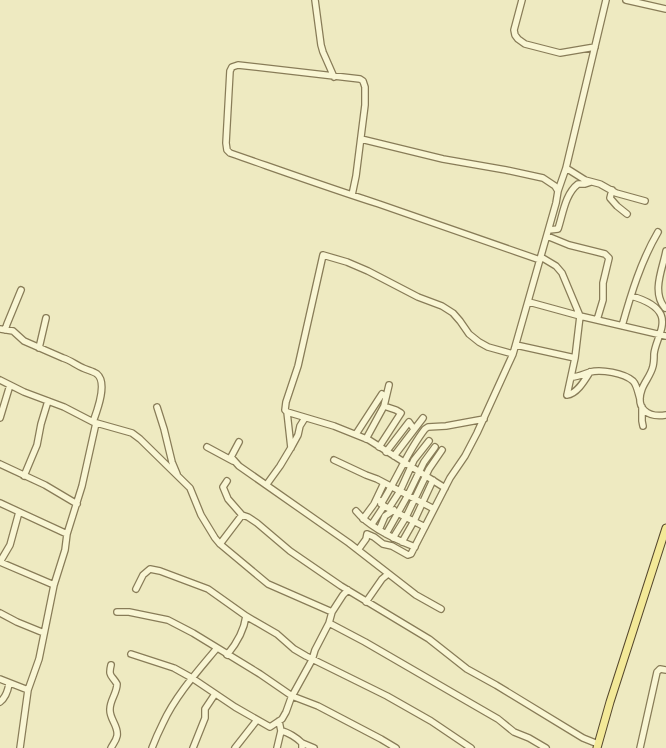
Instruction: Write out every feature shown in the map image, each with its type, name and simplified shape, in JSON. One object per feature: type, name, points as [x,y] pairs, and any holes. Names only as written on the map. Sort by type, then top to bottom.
[{"type":"main road","points":[[598,746],[610,702],[666,528]]},
{"type":"street","points":[[315,0],[323,52],[334,77]]},
{"type":"street","points":[[522,0],[514,30],[518,39],[525,44],[560,53],[595,47]]},
{"type":"street","points":[[358,550],[366,539],[367,534],[383,544],[392,546],[408,555],[412,553],[445,488],[465,456],[484,419],[513,354],[529,302],[558,191],[566,168],[606,0]]},
{"type":"street","points":[[626,0],[666,9]]},
{"type":"street","points":[[352,196],[361,139],[365,86],[363,81],[360,79],[238,65],[232,67],[230,71],[226,147],[230,153],[352,196],[540,258],[556,266],[562,273],[580,316],[575,358],[567,395],[572,394],[581,385],[590,372]]},
{"type":"street","points":[[361,139],[443,159],[543,178],[555,186],[558,191]]},
{"type":"street","points":[[566,168],[585,180],[645,201]]},
{"type":"street","points":[[548,233],[558,229],[569,195],[573,188],[578,184],[592,182]]},
{"type":"street","points":[[612,190],[610,198],[627,214]]},
{"type":"street","points":[[622,326],[646,254],[658,232]]},
{"type":"street","points":[[548,233],[569,245],[605,254],[609,258],[603,283],[603,300],[597,320]]},
{"type":"street","points":[[660,313],[666,308],[661,302],[659,292],[660,273],[666,251]]},
{"type":"street","points":[[290,448],[287,412],[285,407],[298,366],[323,255],[347,262],[368,271],[418,297],[442,306],[453,313],[469,334],[479,342],[488,347],[513,354]]},
{"type":"street","points":[[20,748],[28,690],[39,659],[54,585],[65,550],[67,534],[82,486],[102,386],[100,377],[92,371],[24,341],[15,332],[3,329],[7,324],[21,290]]},
{"type":"street","points":[[631,296],[650,304],[662,316],[662,325],[654,354],[654,366],[642,389],[640,400]]},
{"type":"street","points":[[529,302],[580,316],[666,336]]},
{"type":"street","points":[[38,348],[46,318]]},
{"type":"street","points":[[516,345],[575,358]]},
{"type":"street","points":[[571,377],[580,377],[590,372],[606,371],[627,378],[633,381],[636,386],[645,412],[652,416],[666,415]]},
{"type":"street","points":[[0,380],[94,423],[132,432],[140,438],[192,491],[202,515],[220,544],[268,584],[332,612]]},
{"type":"street","points":[[0,418],[10,385]]},
{"type":"street","points":[[366,439],[384,406],[389,385]]},
{"type":"street","points":[[356,434],[382,394]]},
{"type":"street","points":[[24,476],[37,445],[41,424],[48,401]]},
{"type":"street","points":[[378,447],[401,413],[384,406]]},
{"type":"street","points":[[157,407],[172,462],[178,476]]},
{"type":"street","points":[[642,407],[643,426]]},
{"type":"street","points":[[287,412],[356,434],[445,488]]},
{"type":"street","points":[[267,484],[298,436],[300,426],[305,418]]},
{"type":"street","points":[[394,456],[423,418]]},
{"type":"street","points":[[386,534],[392,487],[415,442],[428,427],[446,426],[484,419]]},
{"type":"street","points":[[386,452],[409,422],[414,429]]},
{"type":"street","points":[[379,530],[389,508],[400,491],[410,467],[419,452],[429,441]]},
{"type":"street","points":[[233,461],[231,457],[239,442]]},
{"type":"street","points":[[207,447],[233,461],[267,484],[358,550],[416,595],[441,609]]},
{"type":"street","points":[[372,524],[389,508],[408,495],[424,462],[435,447]]},
{"type":"street","points":[[393,538],[406,517],[426,476],[442,450]]},
{"type":"street","points":[[334,460],[384,483],[434,509]]},
{"type":"street","points":[[0,464],[45,485],[77,504]]},
{"type":"street","points":[[402,542],[414,521],[433,480]]},
{"type":"street","points":[[227,481],[223,487],[224,492],[242,515],[257,523],[290,551],[366,602],[429,638],[467,669],[598,746]]},
{"type":"street","points":[[363,519],[374,504],[384,483]]},
{"type":"street","points":[[377,498],[389,508],[425,528]]},
{"type":"street","points":[[0,503],[67,534]]},
{"type":"street","points":[[374,504],[389,508]]},
{"type":"street","points":[[356,511],[363,519],[379,530],[393,538],[415,547]]},
{"type":"street","points":[[19,512],[10,545],[0,562],[54,585]]},
{"type":"street","points":[[220,544],[242,515]]},
{"type":"street","points":[[136,589],[143,575],[150,569],[160,571],[208,590],[246,616],[269,629],[312,660],[373,689],[431,720],[471,748]]},
{"type":"street","points":[[366,602],[382,578],[388,574]]},
{"type":"street","points":[[131,654],[174,668],[270,727],[279,721],[286,712],[292,696],[312,660],[332,612],[348,590]]},
{"type":"street","points":[[117,612],[129,612],[168,620],[193,633],[267,678],[292,696],[318,706],[396,748]]},
{"type":"street","points":[[0,613],[44,633]]},
{"type":"street","points":[[227,655],[241,634],[246,616]]},
{"type":"street","points":[[329,622],[498,719],[514,732],[529,738],[546,748]]},
{"type":"street","points":[[152,748],[170,710],[192,678],[217,648]]},
{"type":"street","points":[[111,665],[109,673],[117,684],[117,689],[110,708],[110,714],[117,730],[117,735],[111,748]]},
{"type":"street","points":[[640,748],[657,672],[660,669],[666,670]]},
{"type":"street","points":[[0,679],[9,684],[28,690]]},
{"type":"street","points":[[0,702],[8,689],[9,684]]},
{"type":"street","points":[[193,748],[205,718],[205,709],[215,694]]},
{"type":"street","points":[[235,748],[257,720]]},
{"type":"street","points":[[277,748],[281,731],[279,721]]},
{"type":"street","points":[[281,731],[286,732],[302,746],[314,748]]}]
